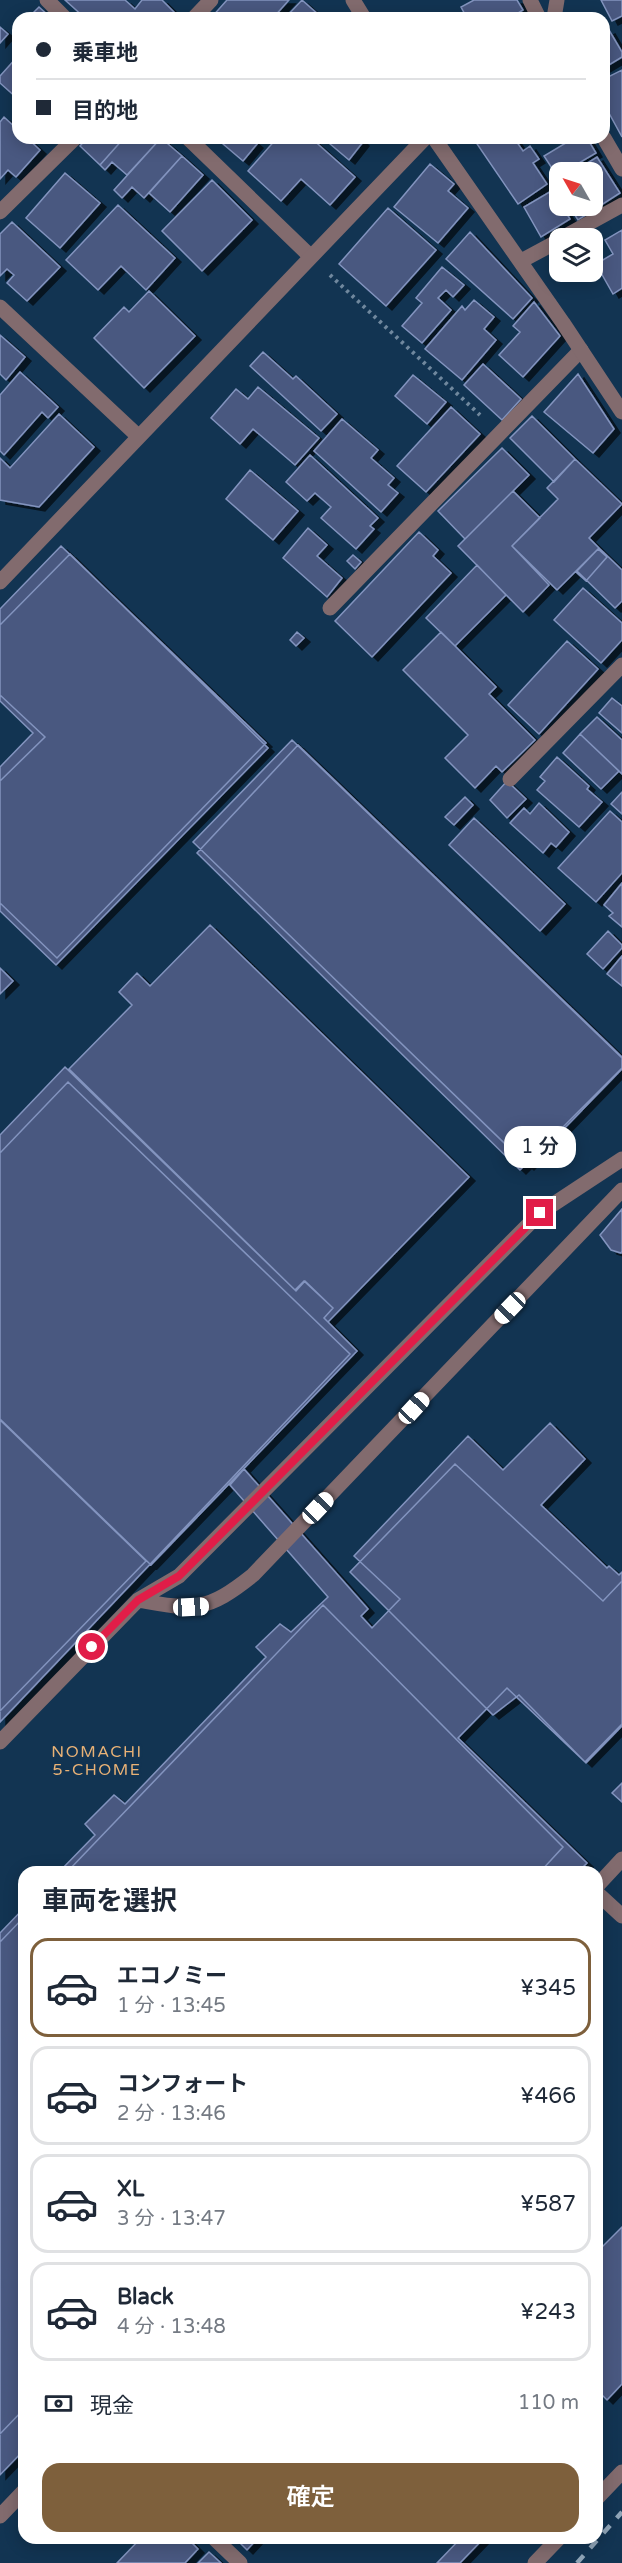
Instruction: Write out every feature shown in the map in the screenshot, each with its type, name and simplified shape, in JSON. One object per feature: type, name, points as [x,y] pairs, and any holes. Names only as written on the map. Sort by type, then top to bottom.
[{"type":"street","points":[[47,0],[59,12]]},
{"type":"street","points":[[200,12],[212,0]]},
{"type":"street","points":[[0,212],[69,144]]},
{"type":"street","points":[[194,144],[310,256]]},
{"type":"street","points":[[0,582],[419,144]]},
{"type":"street","points":[[438,144],[521,261],[622,412]]},
{"type":"street","points":[[607,144],[622,169]]},
{"type":"street","points":[[581,228],[622,205]]},
{"type":"street","points":[[521,261],[549,246]]},
{"type":"street","points":[[0,307],[140,436]]},
{"type":"street","points":[[330,608],[581,350]]},
{"type":"street","points":[[510,779],[622,665]]},
{"type":"street","points":[[0,1742],[138,1600],[179,1576],[540,1213],[622,1159]]},
{"type":"street","points":[[138,1600],[176,1608],[206,1606],[229,1594],[253,1575],[622,1190]]},
{"type":"street","points":[[603,1880],[622,1859]]},
{"type":"street","points":[[603,1899],[622,1916]]},
{"type":"street","points":[[603,2492],[622,2472]]},
{"type":"street","points":[[0,2516],[18,2497]]},
{"type":"street","points":[[220,2544],[240,2563]]},
{"type":"street","points":[[535,2563],[553,2544]]},
{"type":"path","points":[[310,256],[500,434]]},
{"type":"building","points":[[65,0],[125,0],[135,9],[142,0],[162,0],[174,12],[78,12]]},
{"type":"building","points":[[227,0],[289,0],[278,12],[216,12]]},
{"type":"building","points":[[302,0],[316,12],[291,12]]},
{"type":"building","points":[[474,0],[517,0],[523,10],[520,12],[464,12],[461,7]]},
{"type":"building","points":[[601,0],[622,0],[622,16],[612,21],[610,12],[607,12]]},
{"type":"building","points":[[39,7],[44,12],[34,12]]},
{"type":"building","points":[[0,27],[8,34],[0,43]]},
{"type":"building","points":[[610,32],[622,52],[622,57],[610,64]]},
{"type":"building","points":[[12,63],[12,94],[0,83],[0,76]]},
{"type":"building","points":[[622,70],[622,137],[610,115],[610,76]]},
{"type":"building","points":[[4,117],[12,124],[12,144],[34,144],[40,150],[16,177],[8,170],[0,179],[0,122]]},
{"type":"building","points":[[82,144],[119,144],[100,165],[80,146]]},
{"type":"building","points":[[119,144],[155,144],[127,175],[112,162],[105,170],[100,165]]},
{"type":"building","points":[[156,144],[168,144],[182,156],[144,198],[132,187],[122,198],[114,190]]},
{"type":"building","points":[[223,144],[257,144],[243,161]]},
{"type":"building","points":[[272,144],[318,144],[355,177],[330,205],[301,179],[281,201],[248,171]]},
{"type":"building","points":[[330,144],[361,144],[349,160]]},
{"type":"building","points":[[477,144],[518,144],[523,151],[530,146],[539,159],[533,163],[547,184],[518,204]]},
{"type":"building","points":[[564,144],[591,144],[596,153],[581,162],[549,164],[544,156]]},
{"type":"building","points":[[182,156],[203,175],[170,212],[149,193]]},
{"type":"building","points":[[597,157],[600,162],[589,162]]},
{"type":"building","points":[[430,164],[454,184],[448,191],[468,208],[438,243],[394,207]]},
{"type":"building","points":[[603,166],[620,193],[603,204]]},
{"type":"building","points":[[65,173],[100,203],[60,248],[26,218]]},
{"type":"building","points":[[212,180],[252,220],[202,271],[162,231]]},
{"type":"building","points":[[549,192],[549,216],[568,216],[570,219],[556,228],[549,228],[549,232],[541,237],[524,207]]},
{"type":"building","points":[[118,205],[175,258],[146,290],[121,266],[98,290],[66,260]]},
{"type":"building","points":[[388,208],[436,250],[386,306],[339,264]]},
{"type":"building","points":[[12,222],[60,267],[27,301],[7,283],[14,275],[7,269],[0,276],[0,234]]},
{"type":"building","points":[[622,230],[622,288],[613,294],[603,276],[603,260],[613,254],[605,240]]},
{"type":"building","points":[[470,232],[532,298],[513,319],[446,259]]},
{"type":"building","points":[[442,267],[464,285],[453,297],[446,290],[438,298],[451,310],[422,343],[402,326],[422,303],[416,298]]},
{"type":"building","points":[[149,291],[195,336],[144,388],[94,338],[124,307],[129,312]]},
{"type":"building","points":[[474,300],[494,317],[484,329],[496,340],[462,380],[425,349],[462,306],[465,310]]},
{"type":"building","points":[[534,302],[560,336],[523,377],[499,355],[520,332],[513,326]]},
{"type":"building","points":[[0,335],[25,357],[6,380],[0,374]]},
{"type":"building","points":[[263,352],[293,379],[296,376],[337,414],[321,431],[250,366]]},
{"type":"building","points":[[483,364],[521,399],[502,420],[464,385]]},
{"type":"building","points":[[20,372],[58,407],[48,418],[42,412],[4,455],[0,451],[0,395]]},
{"type":"building","points":[[578,374],[614,429],[593,453],[544,412]]},
{"type":"building","points":[[413,375],[446,402],[427,424],[395,396]]},
{"type":"building","points":[[258,387],[319,438],[295,465],[253,429],[240,444],[211,418],[236,389],[248,399]]},
{"type":"building","points":[[451,407],[480,434],[426,492],[397,466]]},
{"type":"building","points":[[59,414],[94,447],[39,507],[0,500],[0,458],[10,468]]},
{"type":"building","points":[[532,416],[575,459],[554,482],[510,438]]},
{"type":"building","points":[[342,419],[378,450],[371,458],[394,478],[388,485],[398,493],[381,512],[314,451]]},
{"type":"building","points":[[502,448],[529,475],[465,539],[438,511]]},
{"type":"building","points":[[310,455],[378,518],[370,526],[374,529],[356,549],[321,518],[331,507],[315,493],[307,501],[286,482]]},
{"type":"building","points":[[575,459],[622,504],[589,538],[599,548],[557,590],[512,546],[558,499],[547,488]]},
{"type":"building","points":[[250,470],[298,511],[273,540],[226,499]]},
{"type":"building","points":[[513,491],[540,518],[512,546],[549,585],[523,612],[458,546]]},
{"type":"building","points":[[308,528],[327,545],[317,556],[342,578],[327,597],[283,558]]},
{"type":"building","points":[[419,532],[438,550],[433,556],[451,573],[372,657],[335,621]]},
{"type":"building","points":[[61,546],[266,743],[57,958],[0,903],[0,767],[33,733],[0,701],[0,609]]},
{"type":"building","points":[[599,548],[622,570],[622,601],[615,608],[577,571]]},
{"type":"building","points":[[598,549],[607,557],[586,581],[576,572]]},
{"type":"building","points":[[70,554],[268,748],[56,965],[0,911],[0,781],[45,737],[0,695],[0,625]]},
{"type":"building","points":[[353,555],[361,562],[355,569],[347,561]]},
{"type":"building","points":[[477,565],[506,595],[455,646],[426,618]]},
{"type":"building","points":[[583,588],[622,623],[622,640],[601,663],[554,620]]},
{"type":"building","points":[[297,632],[304,638],[296,646],[290,640]]},
{"type":"building","points":[[441,632],[496,687],[489,694],[535,740],[502,772],[496,766],[475,788],[445,758],[468,735],[403,670]]},
{"type":"building","points":[[567,641],[598,669],[539,734],[508,705]]},
{"type":"building","points":[[612,698],[622,706],[622,733],[599,713]]},
{"type":"building","points":[[597,717],[622,740],[622,774],[580,734]]},
{"type":"building","points":[[580,734],[619,771],[601,789],[563,753]]},
{"type":"building","points":[[292,740],[622,1058],[622,1069],[528,1166],[193,842]]},
{"type":"building","points":[[298,745],[622,1057],[622,1068],[520,1170],[197,853]]},
{"type":"building","points":[[557,757],[589,786],[587,789],[602,802],[579,827],[537,790],[545,781],[540,777]]},
{"type":"building","points":[[507,781],[526,799],[507,818],[490,800]]},
{"type":"building","points":[[622,792],[622,814],[611,804]]},
{"type":"building","points":[[465,797],[473,805],[454,825],[445,817]]},
{"type":"building","points":[[539,803],[569,832],[556,847],[551,843],[543,853],[510,823],[524,808],[530,814]]},
{"type":"building","points":[[610,811],[622,822],[622,873],[596,902],[558,868]]},
{"type":"building","points":[[474,818],[565,904],[540,931],[449,845]]},
{"type":"building","points":[[622,883],[622,927],[609,916],[613,913],[604,905]]},
{"type":"building","points":[[210,925],[469,1177],[328,1322],[324,1318],[333,1308],[304,1281],[295,1290],[69,1069],[132,1005],[119,992],[137,973],[150,986]]},
{"type":"building","points":[[608,931],[622,945],[622,948],[603,969],[587,954]]},
{"type":"building","points":[[622,956],[622,986],[607,974]]},
{"type":"building","points":[[0,968],[13,981],[0,994]]},
{"type":"building","points":[[65,1067],[296,1291],[305,1281],[333,1308],[324,1318],[357,1351],[151,1565],[0,1419],[0,1135]]},
{"type":"building","points":[[68,1082],[350,1354],[0,1722],[0,1153]]},
{"type":"building","points":[[622,1209],[621,1253],[611,1250],[600,1235]]},
{"type":"building","points":[[0,1420],[146,1561],[0,1711]]},
{"type":"building","points":[[550,1423],[585,1459],[541,1505],[607,1568],[609,1566],[619,1575],[622,1572],[622,1724],[585,1762],[507,1688],[458,1738],[587,1863],[584,1866],[65,1866],[95,1835],[85,1824],[114,1795],[125,1804],[266,1657],[256,1647],[280,1624],[291,1632],[328,1597],[230,1485],[244,1469],[368,1609],[361,1616],[372,1628],[400,1599],[354,1556],[468,1436],[503,1470]]},
{"type":"building","points":[[455,1464],[603,1601],[622,1581],[622,1726],[586,1763],[519,1695],[493,1715],[350,1572]]},
{"type":"building","points":[[323,1605],[563,1847],[546,1866],[73,1866]]},
{"type":"building","points":[[622,1783],[622,1802],[612,1793]]},
{"type":"building","points":[[18,1914],[18,2456],[0,2475],[0,1933]]},
{"type":"building","points":[[18,1923],[18,2415],[0,2434],[0,1942]]},
{"type":"building","points":[[622,2227],[622,2384],[607,2400],[603,2396],[603,2246]]},
{"type":"building","points":[[135,2544],[193,2544],[198,2549],[185,2563],[117,2563]]},
{"type":"building","points":[[241,2544],[252,2544],[247,2550]]},
{"type":"building","points":[[455,2544],[478,2544],[460,2563],[437,2563]]},
{"type":"building","points":[[209,2552],[221,2563],[198,2563]]},
{"type":"railway","points":[[603,2534],[622,2512]]},
{"type":"railway","points":[[577,2563],[594,2544]]},
{"type":"district","name":"NOMACHI 5-CHOME","points":[[97,1761]]},
{"type":"route","points":[[92,1647],[138,1600],[179,1576],[540,1213]]}]
